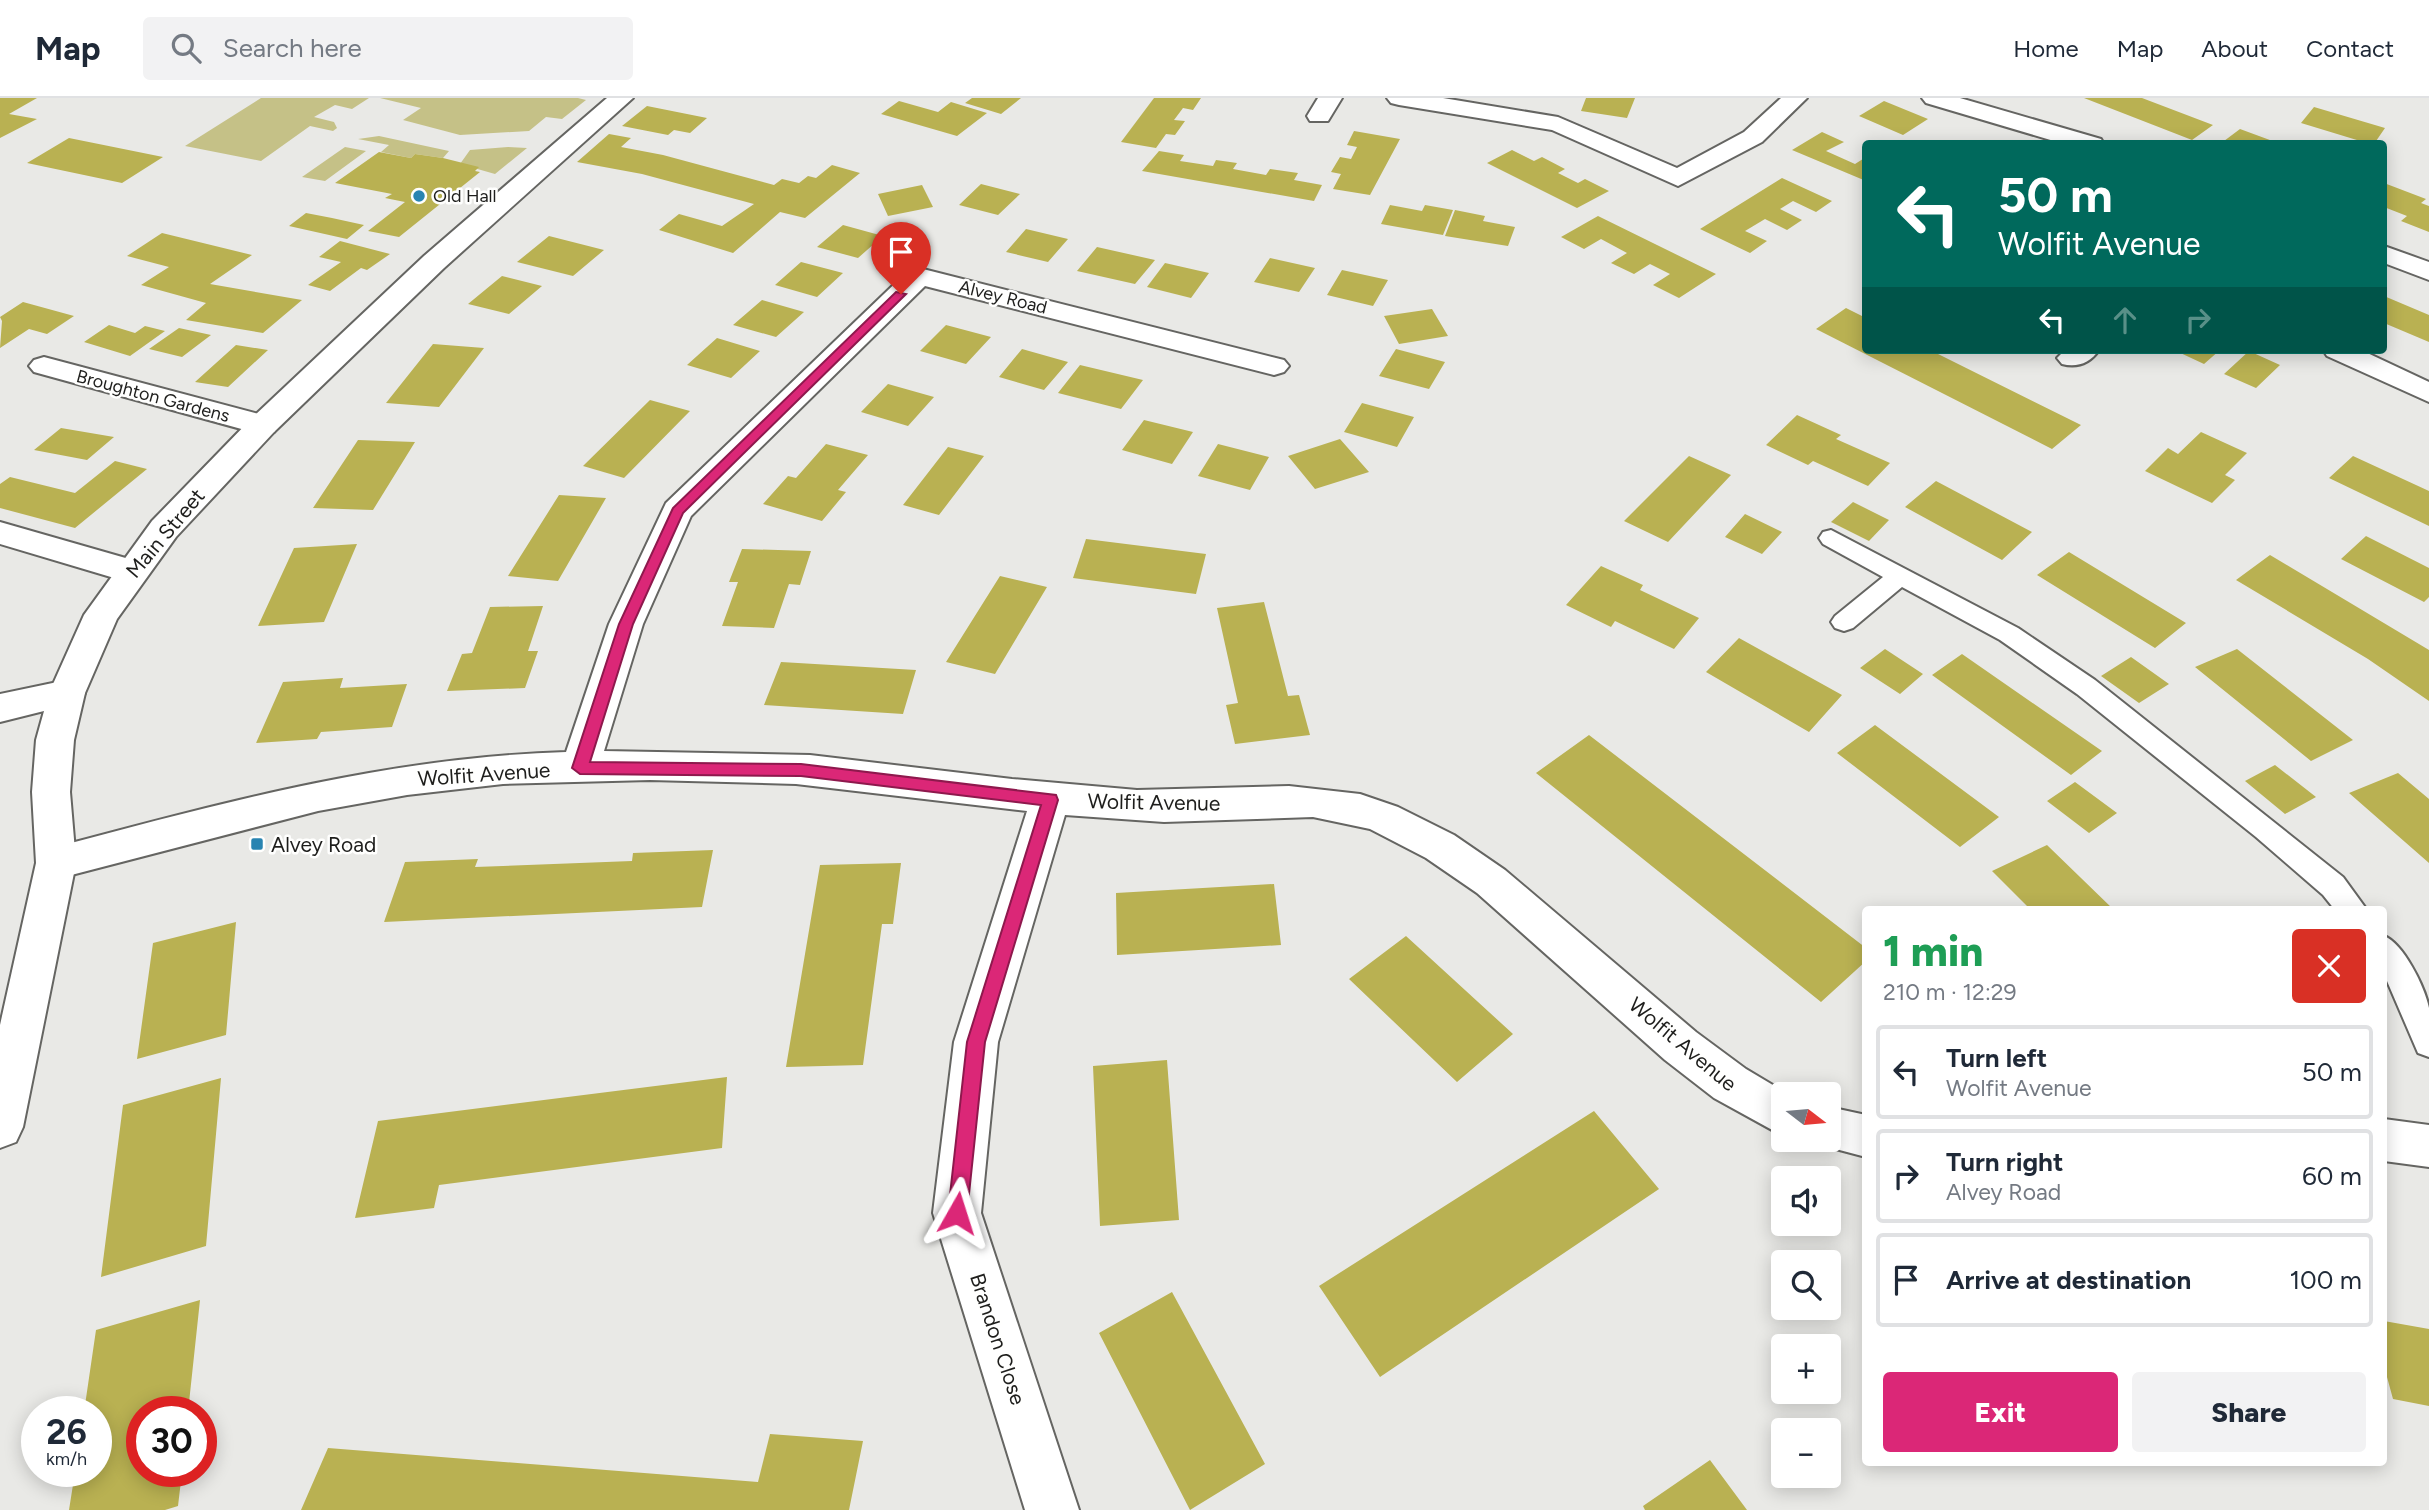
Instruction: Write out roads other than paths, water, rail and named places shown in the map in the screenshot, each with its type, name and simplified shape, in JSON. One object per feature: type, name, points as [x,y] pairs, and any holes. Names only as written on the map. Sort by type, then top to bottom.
[{"type":"street","name":"Main Street","points":[[0,1127],[56,863],[51,792],[55,740],[67,693],[101,615],[164,529],[262,425],[434,262],[621,98]]},
{"type":"street","points":[[1399,98],[1558,124],[1678,178],[1753,137],[1795,98]]},
{"type":"street","points":[[1934,98],[2078,140]]},
{"type":"street","points":[[2387,255],[2429,272]]},
{"type":"street","name":"Alvey Road","points":[[580,768],[626,624],[677,511],[919,276],[1274,366]]},
{"type":"street","points":[[2346,354],[2429,393]]},
{"type":"street","name":"Broughton Gardens","points":[[44,366],[262,425]]},
{"type":"street","points":[[0,533],[131,571]]},
{"type":"street","points":[[0,708],[67,693]]},
{"type":"street","name":"Wolfit Avenue","points":[[56,863],[230,817],[395,782],[488,772],[580,768],[801,770],[1050,800],[1194,806],[1278,799],[1335,803],[1380,816],[1441,845],[1559,937],[1709,1069],[1746,1096],[1771,1109]]},
{"type":"street","name":"Brandon Close","points":[[1050,800],[976,1042],[957,1213],[1052,1510]]},
{"type":"street","points":[[1841,1131],[1862,1135]]},
{"type":"street","points":[[2387,1140],[2429,1146]]},
{"type":"lane","points":[[1831,538],[2009,634],[2086,687],[2266,829],[2333,886],[2349,906]]},
{"type":"lane","points":[[1844,622],[1901,575]]},
{"type":"lane","points":[[2387,953],[2429,1043]]},
{"type":"place","name":"Old Hall","points":[[419,196]]},
{"type":"place","name":"Alvey Road","points":[[257,844]]}]
